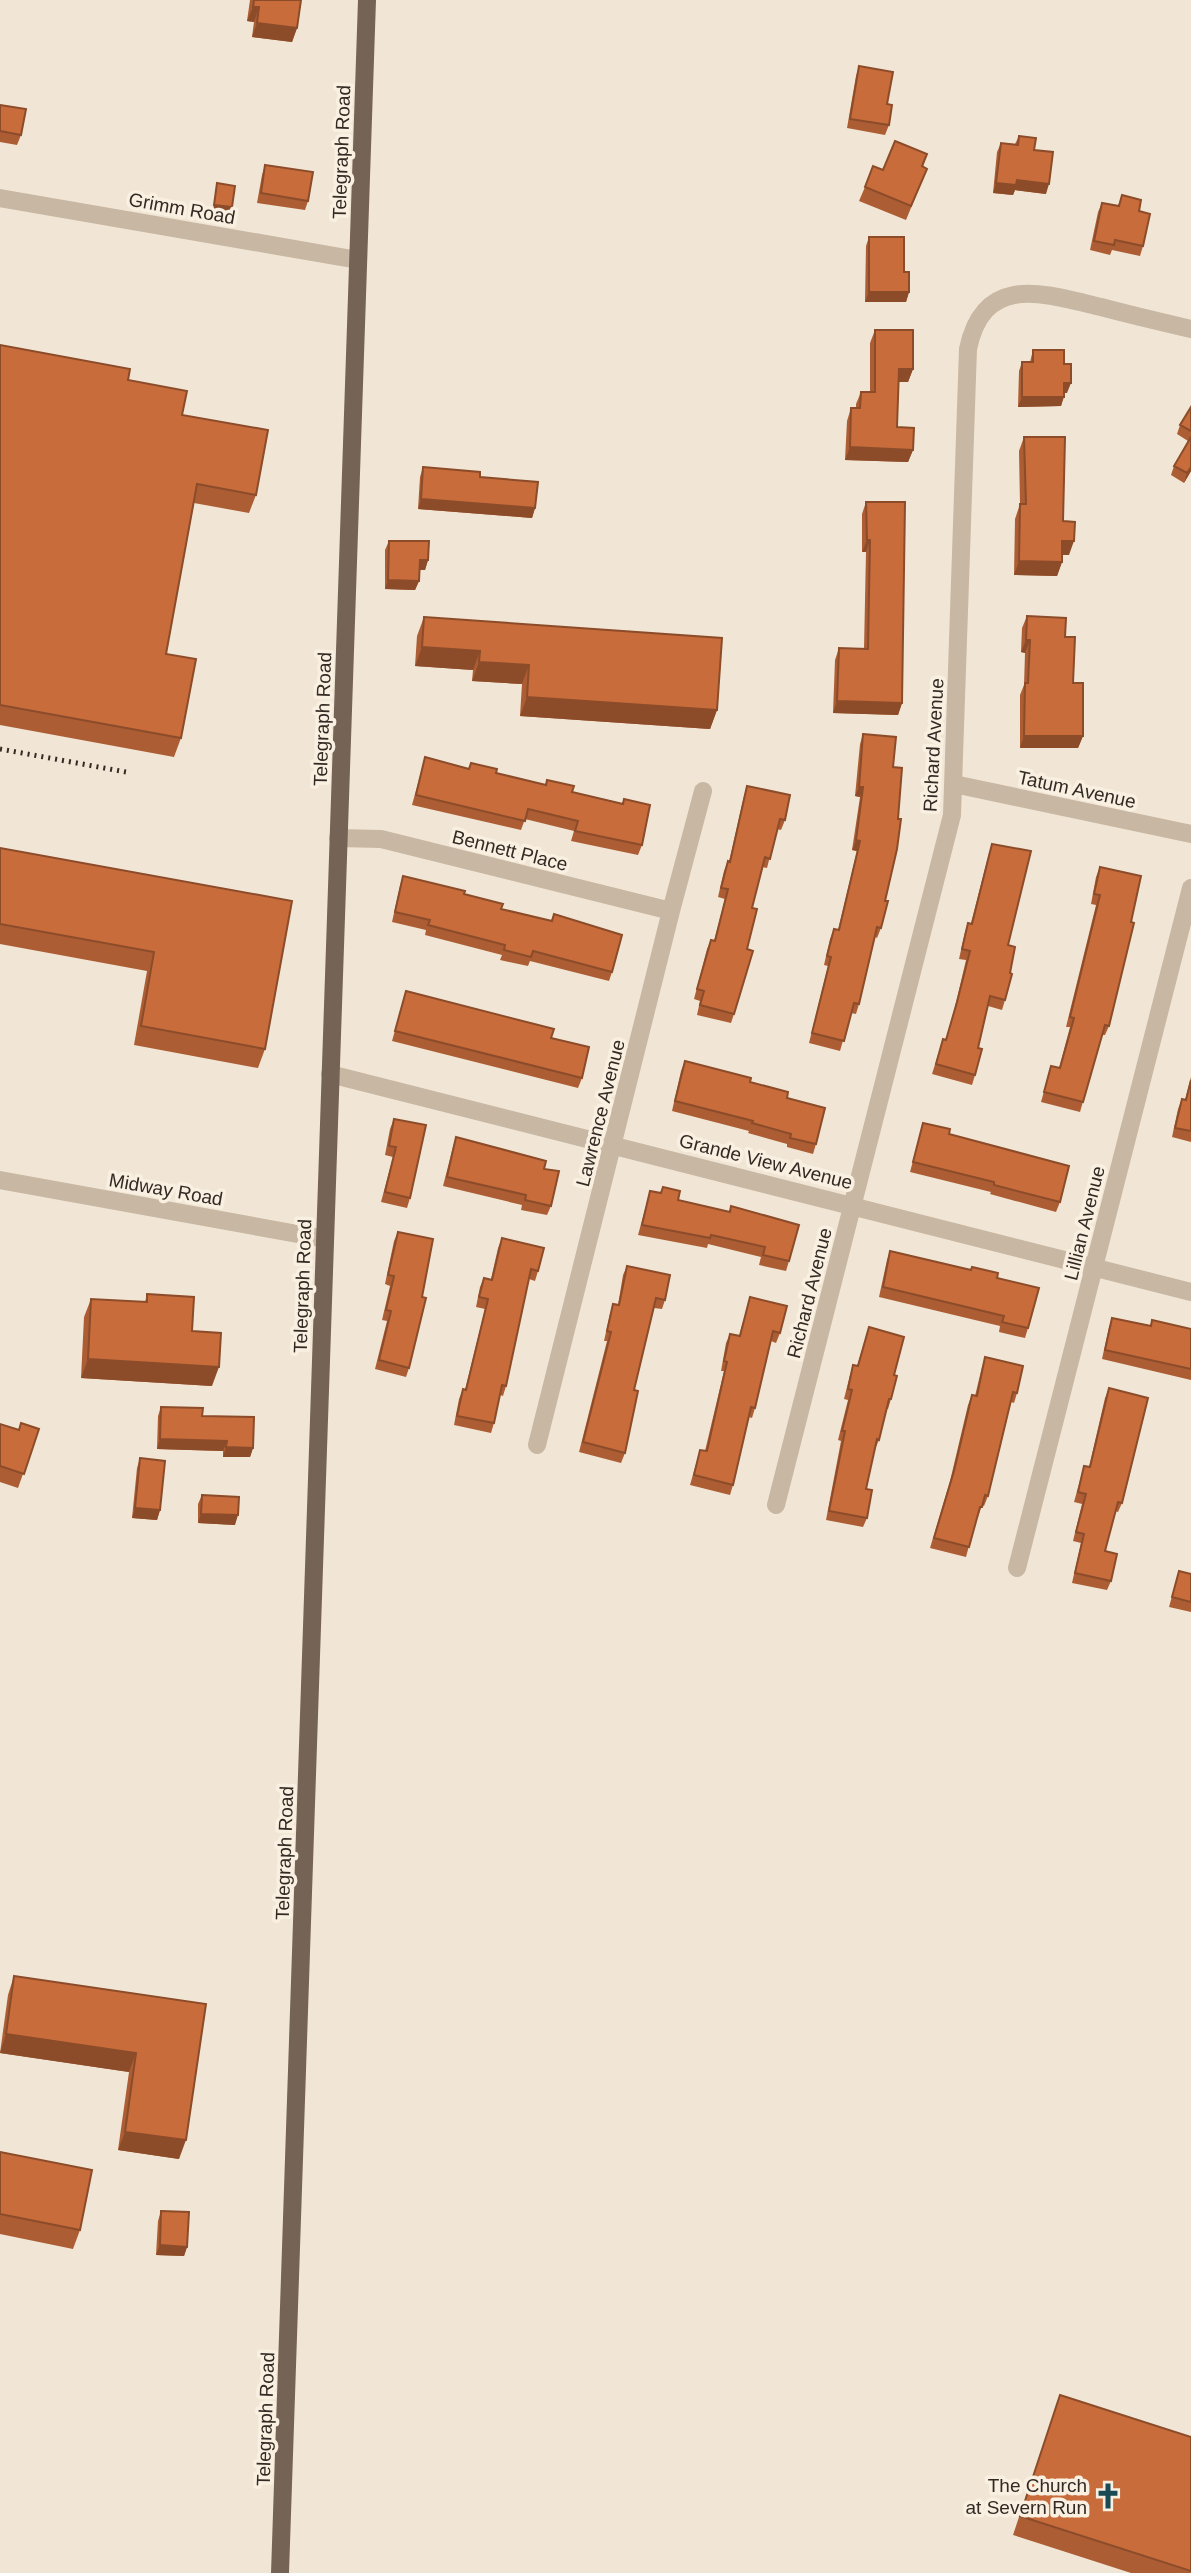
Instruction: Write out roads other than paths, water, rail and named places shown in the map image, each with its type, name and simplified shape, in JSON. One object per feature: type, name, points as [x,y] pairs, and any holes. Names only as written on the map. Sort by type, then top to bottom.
[{"type":"main road","name":"Telegraph Road","points":[[280,2573],[367,0]]},
{"type":"street","name":"Grimm Road","points":[[0,198],[358,260]]},
{"type":"street","name":"Richard Avenue","points":[[776,1505],[952,815],[968,349],[975,323],[990,305],[1003,298],[1034,294],[1191,329]]},
{"type":"street","name":"Tatum Avenue","points":[[954,784],[1191,834]]},
{"type":"street","name":"Lawrence Avenue","points":[[537,1445],[703,791]]},
{"type":"street","name":"Bennett Place","points":[[338,838],[381,839],[671,911]]},
{"type":"street","name":"Lillian Avenue","points":[[1017,1568],[1191,888]]},
{"type":"street","name":"Grande View Avenue","points":[[330,1074],[1191,1292]]},
{"type":"street","name":"Midway Road","points":[[0,1180],[324,1239]]},
{"type":"railway","points":[[0,749],[126,772]]},
{"type":"place","name":"The Church at Severn Run","points":[[1108,2496]]}]
